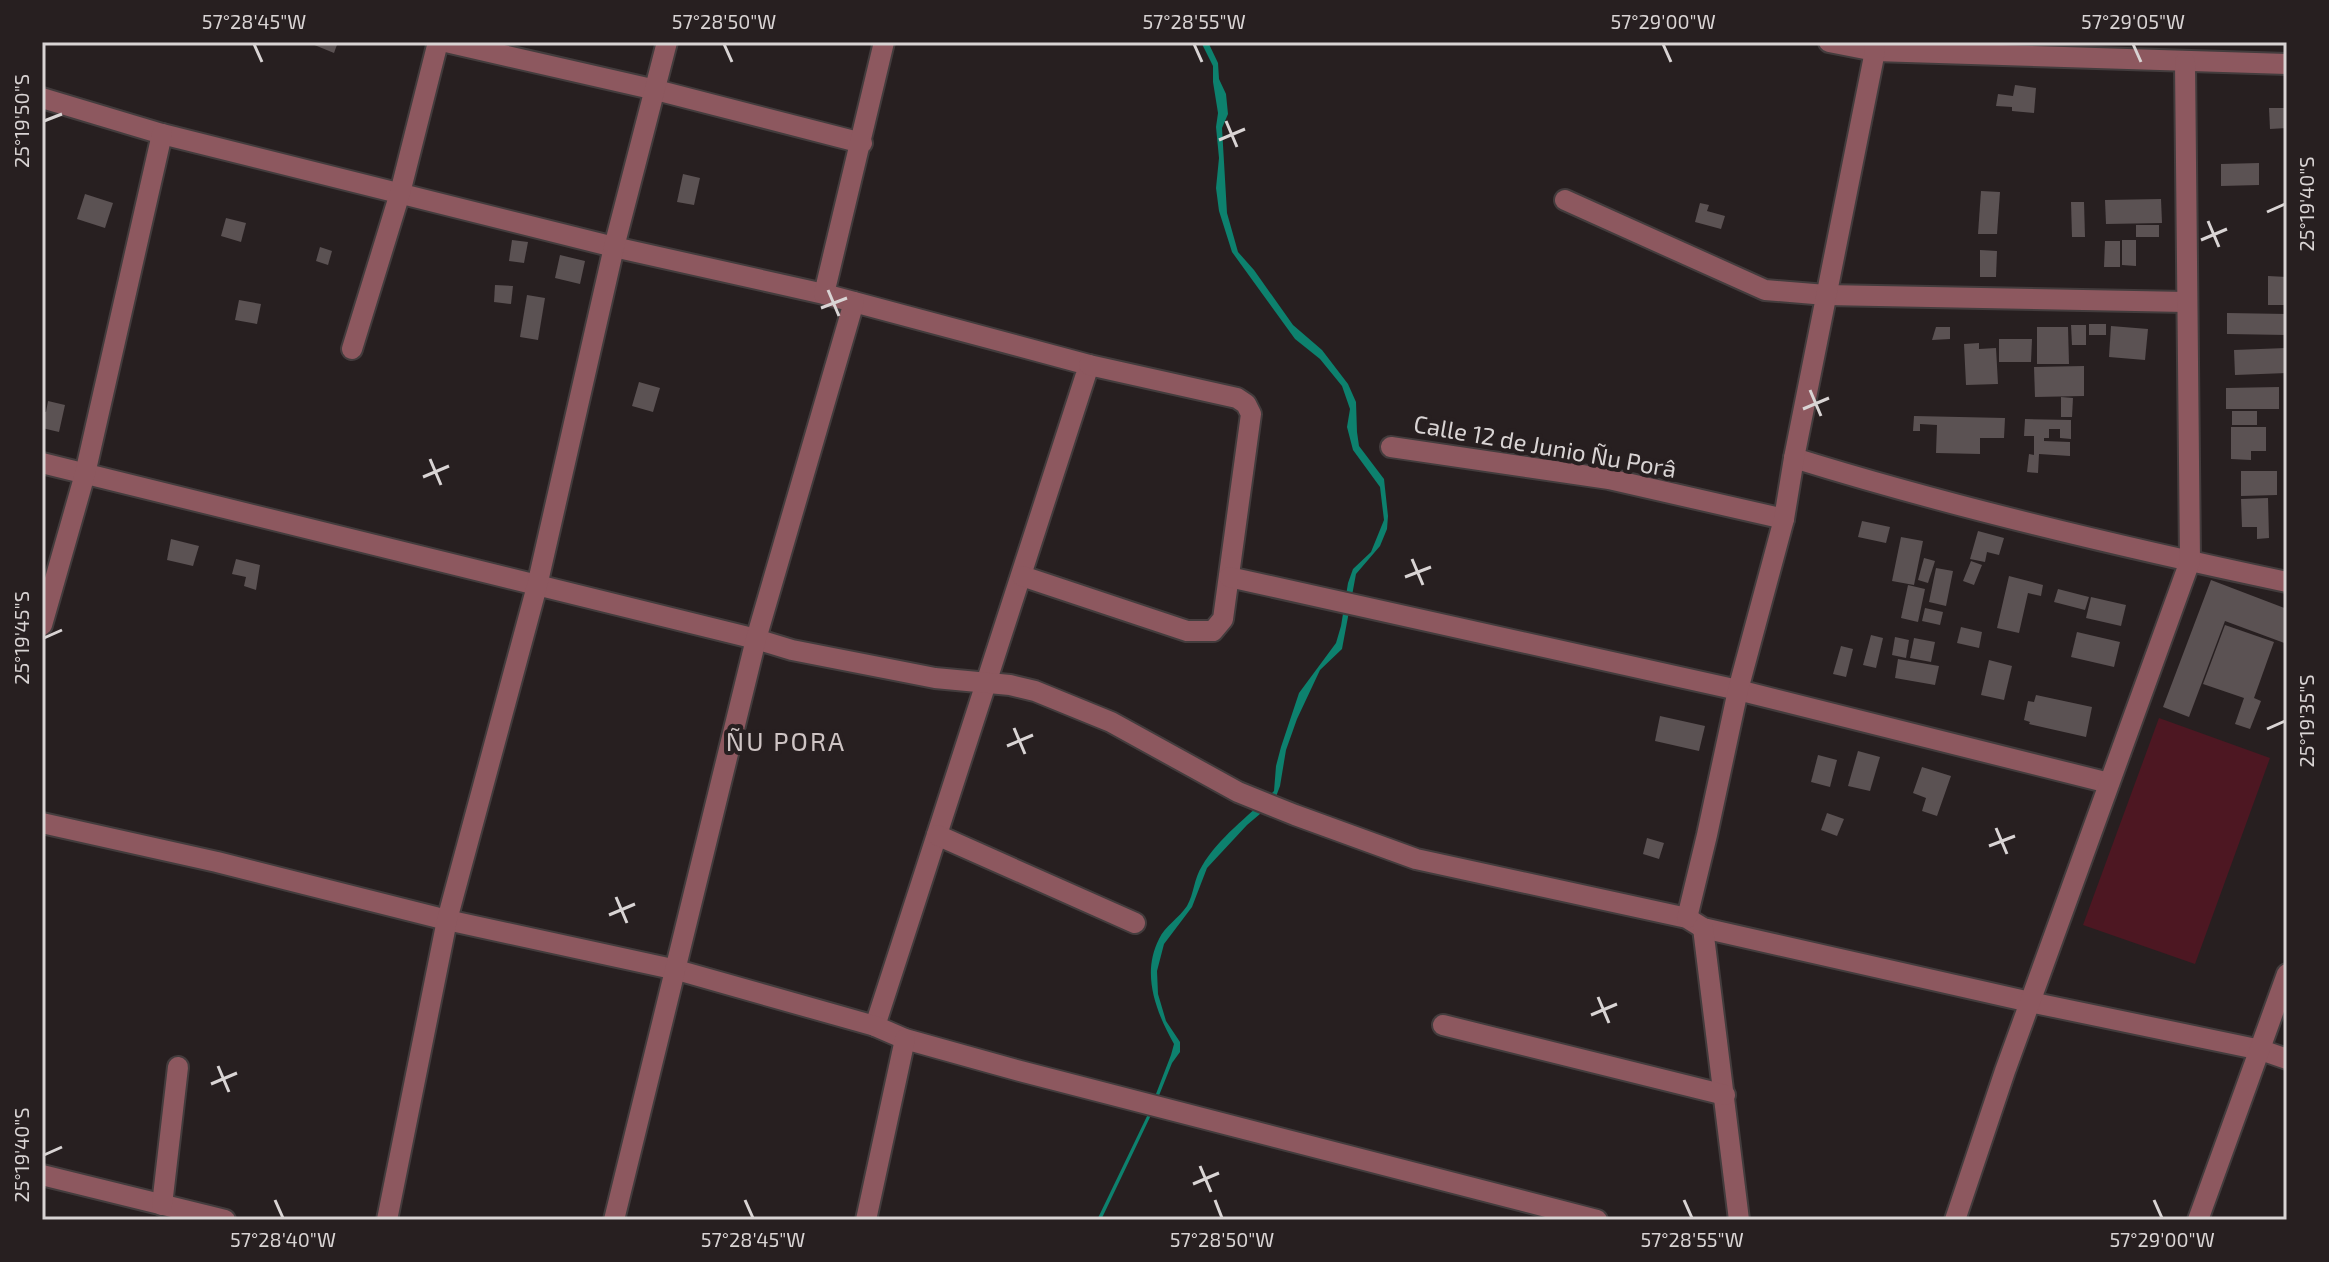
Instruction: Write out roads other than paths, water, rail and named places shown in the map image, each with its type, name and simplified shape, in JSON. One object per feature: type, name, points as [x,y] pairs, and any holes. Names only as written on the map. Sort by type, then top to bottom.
[{"type":"street","points":[[352,349],[400,193],[438,42]]},
{"type":"street","points":[[446,42],[656,90],[862,143]]},
{"type":"street","points":[[387,1220],[447,920],[537,586],[614,247],[667,42]]},
{"type":"street","points":[[824,294],[884,42]]},
{"type":"street","points":[[1829,42],[1874,47],[2185,62],[2287,64]]},
{"type":"street","points":[[1739,1220],[1725,1095],[1695,923],[1738,690],[1784,519],[1874,47]]},
{"type":"street","points":[[1955,1220],[1969,1173],[2190,561],[2185,62]]},
{"type":"street","points":[[42,98],[162,134],[614,247],[824,294],[1089,365],[1237,398],[1246,404],[1251,414],[1223,619],[1213,631],[1187,631],[1022,576]]},
{"type":"street","points":[[42,625],[85,474],[162,134]]},
{"type":"street","points":[[1565,200],[1765,290],[1826,295],[2186,302]]},
{"type":"street","points":[[614,1220],[756,639],[854,302]]},
{"type":"street","points":[[875,1026],[1089,365]]},
{"type":"street","name":"Calle 12 de Junio Ñu Porâ","points":[[1391,447],[1609,479],[1784,519]]},
{"type":"street","points":[[1794,458],[1889,488],[2287,582]]},
{"type":"street","points":[[42,463],[792,650],[935,678],[987,682],[1035,691],[1111,722],[1238,792],[1416,859],[2030,1002],[2261,1050],[2287,1059]]},
{"type":"street","points":[[1229,577],[1738,690],[2109,783]]},
{"type":"street","points":[[42,823],[217,862],[447,920],[677,970],[1035,1075],[1597,1220]]},
{"type":"street","points":[[937,835],[1135,923]]},
{"type":"street","points":[[2198,1220],[2287,974]]},
{"type":"street","points":[[1443,1025],[1725,1095]]},
{"type":"street","points":[[866,1220],[905,1039]]},
{"type":"street","points":[[162,1205],[178,1067]]},
{"type":"street","points":[[42,1175],[225,1220]]},
{"type":"district","name":"ÑU PORA","points":[[786,742]]}]
